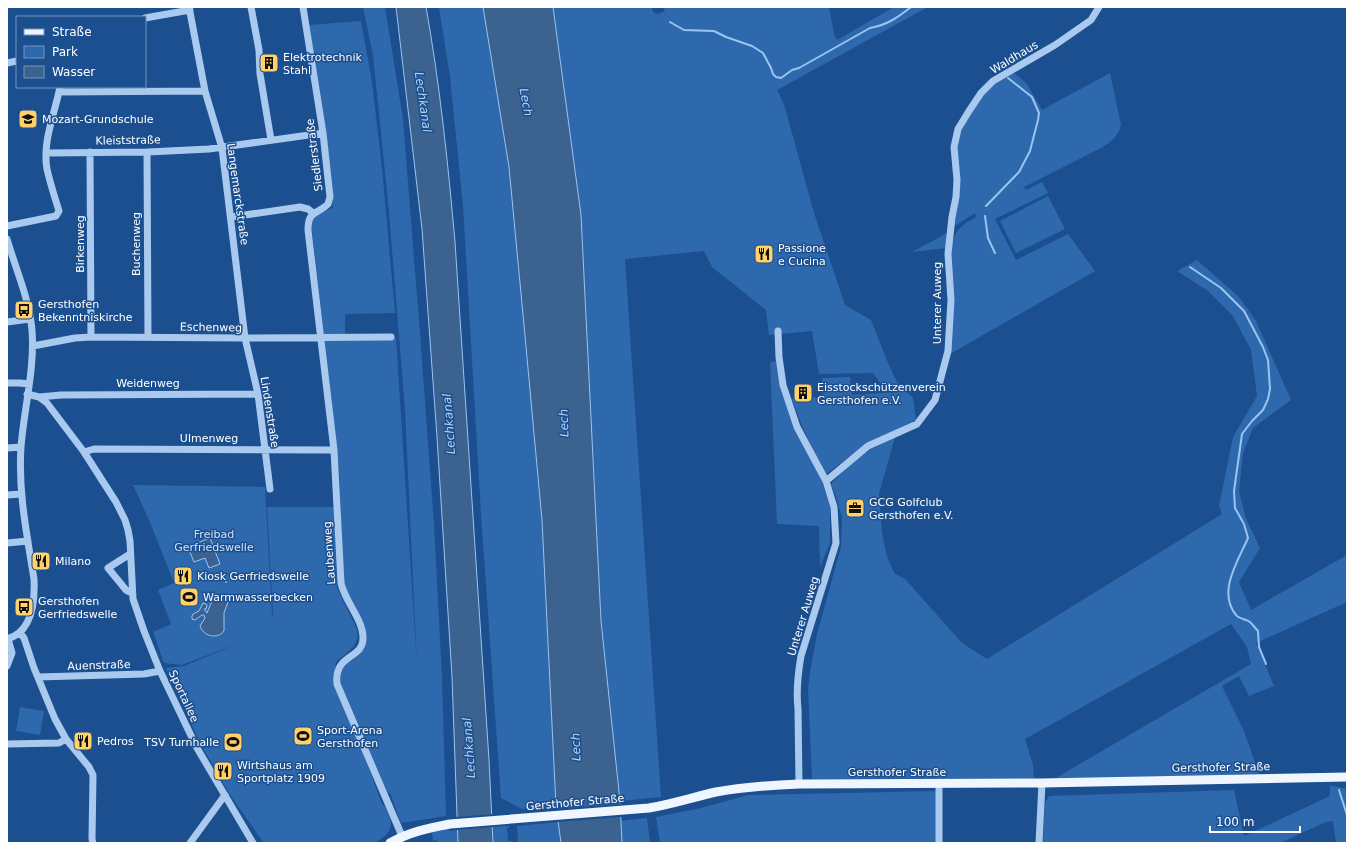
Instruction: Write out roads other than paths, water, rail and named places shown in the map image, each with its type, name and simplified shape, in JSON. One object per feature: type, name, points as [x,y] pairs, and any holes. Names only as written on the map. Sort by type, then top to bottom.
[{"type":"main road","name":"Gersthofer Straße","points":[[390,843],[402,836],[427,828],[450,824],[640,809],[742,788],[799,784],[1042,783],[1347,777]]},
{"type":"street","points":[[251,7],[259,50],[260,74],[271,140]]},
{"type":"street","name":"Siedlerstraße","points":[[303,7],[323,133],[330,201],[325,207],[313,213]]},
{"type":"street","name":"Waldhaus","points":[[950,235],[956,197],[956,165],[954,147],[958,129],[969,111],[981,93],[993,81],[1055,45],[1091,20],[1099,7]]},
{"type":"street","points":[[146,18],[189,8]]},
{"type":"street","name":"Langemarckstraße","points":[[189,8],[205,91],[222,148],[245,338]]},
{"type":"street","points":[[7,226],[56,216],[59,211],[47,170],[47,153],[60,89],[205,91]]},
{"type":"street","name":"Kleiststraße","points":[[47,153],[147,152],[222,148],[323,133]]},
{"type":"street","name":"Birkenweg","points":[[90,152],[91,337]]},
{"type":"street","name":"Buchenweg","points":[[147,152],[148,337]]},
{"type":"street","points":[[231,217],[300,207],[308,209],[313,213],[308,223],[308,230],[321,338]]},
{"type":"street","name":"Unterer Auweg","points":[[826,481],[868,446],[917,424],[935,400],[948,351],[950,300],[948,254],[950,235]]},
{"type":"street","points":[[7,239],[22,283],[30,319],[33,346],[21,447],[21,494],[35,589],[28,622],[20,633],[8,639],[12,652],[7,666]]},
{"type":"street","points":[[7,322],[30,319]]},
{"type":"street","name":"Unterer Auweg","points":[[778,331],[779,357],[784,385],[798,427],[826,481],[834,507],[836,543],[801,656],[797,698],[799,784]]},
{"type":"street","name":"Eschenweg","points":[[33,346],[75,338],[91,337],[391,337]]},
{"type":"street","name":"Lindenstraße","points":[[245,338],[258,394],[270,489]]},
{"type":"street","name":"Laubenweg","points":[[321,338],[334,450],[341,583],[359,624],[363,638],[357,652],[343,662],[338,668],[336,675],[337,684],[402,836]]},
{"type":"street","points":[[7,383],[29,384]]},
{"type":"street","points":[[28,394],[39,396]]},
{"type":"street","name":"Weidenweg","points":[[39,396],[258,394]]},
{"type":"street","name":"Sportallee","points":[[39,396],[51,408],[84,452],[111,494],[125,520],[130,541],[132,593],[144,631],[160,671],[198,749],[253,843]]},
{"type":"street","points":[[7,448],[21,447]]},
{"type":"street","name":"Ulmenweg","points":[[84,452],[94,448],[334,450]]},
{"type":"street","points":[[7,495],[21,494]]},
{"type":"street","points":[[7,543],[28,541]]},
{"type":"street","name":"Sportallee","points":[[130,554],[108,568],[126,590],[132,593]]},
{"type":"street","points":[[20,633],[24,638],[48,704],[66,740],[89,767],[93,775],[93,843]]},
{"type":"street","name":"Auenstraße","points":[[38,677],[144,674],[160,671]]},
{"type":"street","points":[[7,744],[59,743],[66,740]]},
{"type":"street","points":[[1039,843],[1042,783]]},
{"type":"street","points":[[939,784],[940,843]]},
{"type":"street","points":[[190,843],[225,795]]},
{"type":"water","name":"Lechkanal","points":[[396,7],[426,7],[443,124],[455,242],[489,760],[493,843],[458,843],[452,677],[422,229]]},
{"type":"water","name":"Lech","points":[[483,7],[553,7],[581,215],[601,621],[620,801],[622,843],[561,843],[556,806],[542,520],[524,325],[509,167]]},
{"type":"water","points":[[210,538],[220,564],[209,568],[205,558],[194,562],[188,547]]},
{"type":"water","points":[[214,596],[228,602],[224,613],[224,631],[221,634],[210,636],[204,632],[200,626],[205,618],[204,615],[195,620],[192,619],[192,616],[199,611],[203,603],[207,606],[206,609],[204,609],[207,613]]},
{"type":"waterway","points":[[670,22],[684,30],[714,31],[752,46],[763,53],[773,74],[776,77],[781,78],[792,70],[799,68],[870,28],[882,25],[892,20],[911,7]]},
{"type":"waterway","points":[[986,206],[1019,172],[1030,151],[1038,120],[1039,113],[1032,97],[1008,78]]},
{"type":"waterway","points":[[985,216],[988,238],[995,253]]},
{"type":"waterway","points":[[1190,267],[1221,288],[1244,311],[1263,347],[1268,360],[1270,389],[1268,399],[1263,410],[1242,434],[1234,491],[1235,508],[1244,524],[1248,538],[1231,576],[1228,596],[1236,615],[1250,622],[1258,631],[1259,647],[1266,664]]},
{"type":"waterway","points":[[1339,790],[1347,815]]},
{"type":"place","name":"Elektrotechnik Stahl","points":[[269,63]]},
{"type":"place","name":"Mozart-Grundschule","points":[[28,119]]},
{"type":"place","name":"Passione e Cucina","points":[[764,254]]},
{"type":"place","name":"Gersthofen Bekenntniskirche","points":[[24,310]]},
{"type":"place","name":"Eisstockschützenverein Gersthofen e.V.","points":[[803,393]]},
{"type":"place","name":"GCG Golfclub Gersthofen e.V.","points":[[855,508]]},
{"type":"place","name":"Milano","points":[[41,561]]},
{"type":"place","name":"Kiosk Gerfriedswelle","points":[[183,576]]},
{"type":"place","name":"Warmwasserbecken","points":[[189,597]]},
{"type":"place","name":"Gersthofen Gerfriedswelle","points":[[24,607]]},
{"type":"place","name":"Sport-Arena Gersthofen","points":[[303,736]]},
{"type":"place","name":"Pedros","points":[[83,741]]},
{"type":"place","name":"TSV Turnhalle","points":[[233,742]]},
{"type":"place","name":"Wirtshaus am Sportplatz 1909","points":[[223,771]]},
{"type":"park label","name":"Freibad Gerfriedswelle","points":[[214,540]]}]
